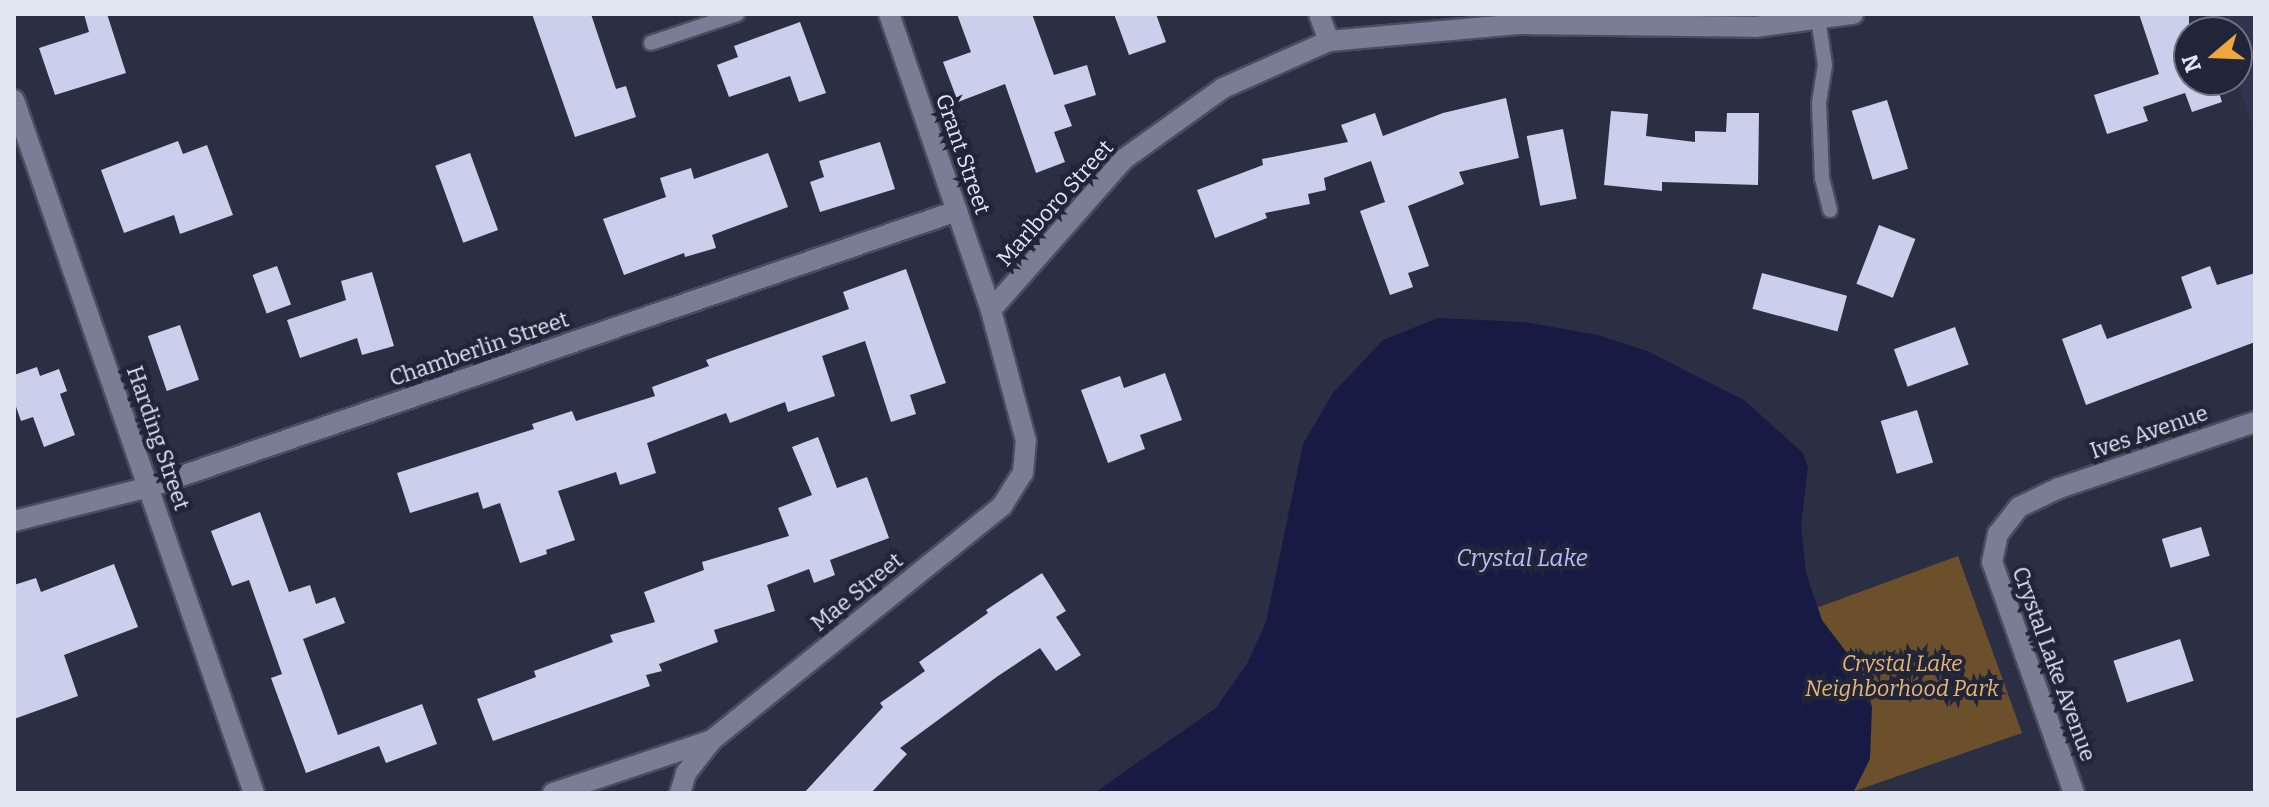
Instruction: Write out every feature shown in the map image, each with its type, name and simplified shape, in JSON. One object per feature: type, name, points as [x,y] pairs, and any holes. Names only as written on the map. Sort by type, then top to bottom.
[{"type":"street","name":"Grant Street","points":[[889,14],[991,310]]},
{"type":"street","points":[[1319,14],[1329,41]]},
{"type":"street","name":"Marlboro Street","points":[[991,310],[1124,159],[1223,88],[1329,41],[1519,19],[1755,27],[1853,14]]},
{"type":"street","name":"Harding Street","points":[[14,100],[254,793]]},
{"type":"street","name":"Chamberlin Street","points":[[14,521],[149,487],[957,211]]},
{"type":"street","name":"Mae Street","points":[[553,793],[712,740],[1002,506],[1023,473],[1026,441],[991,310]]},
{"type":"street","name":"Ives Avenue","points":[[2059,488],[2255,422]]},
{"type":"street","name":"Crystal Lake Avenue","points":[[2059,488],[2019,507],[1998,534],[1992,562],[2074,793]]},
{"type":"street","points":[[680,793],[686,773],[712,740]]},
{"type":"lane","points":[[651,43],[737,14]]},
{"type":"lane","points":[[1818,18],[1825,65],[1819,103],[1822,178],[1830,210]]},
{"type":"shaded area","points":[[2255,14],[2255,134],[2242,96],[2253,96],[2253,16],[2216,16]]},
{"type":"green space","name":"Crystal Lake Neighborhood Park","points":[[1958,556],[2022,733],[1849,793],[1724,793],[1748,633]]},
{"type":"water","name":"Crystal Lake","points":[[1438,318],[1524,322],[1598,335],[1647,351],[1744,400],[1803,453],[1808,468],[1801,526],[1806,573],[1822,620],[1863,674],[1872,707],[1870,759],[1853,793],[1094,793],[1216,708],[1247,664],[1266,622],[1303,444],[1333,393],[1383,340]]},
{"type":"building","points":[[84,14],[107,14],[126,73],[55,95],[39,48],[89,32]]},
{"type":"building","points":[[532,14],[591,14],[616,89],[626,86],[636,117],[575,137]]},
{"type":"building","points":[[957,14],[1032,14],[1054,75],[1087,65],[1096,95],[1064,105],[1072,126],[1054,132],[1065,162],[1036,173],[1005,84],[958,102],[943,62],[971,52]]},
{"type":"building","points":[[1114,14],[1156,14],[1166,42],[1129,55]]},
{"type":"building","points":[[2139,14],[2189,14],[2173,16],[2173,96],[2176,96],[2143,107],[2148,121],[2107,134],[2094,95],[2159,74]]},
{"type":"building","points":[[800,22],[826,93],[799,102],[790,76],[729,97],[717,65],[738,57],[734,46]]},
{"type":"building","points":[[2186,96],[2220,96],[2222,102],[2192,112]]},
{"type":"building","points":[[1506,98],[1519,158],[1459,172],[1464,184],[1408,206],[1429,266],[1408,273],[1413,287],[1390,295],[1360,211],[1385,202],[1371,161],[1324,178],[1326,190],[1308,194],[1310,204],[1265,213],[1267,218],[1215,238],[1197,190],[1263,165],[1262,159],[1348,142],[1341,125],[1375,113],[1383,136],[1443,113]]},
{"type":"building","points":[[1887,100],[1908,169],[1873,180],[1852,111]]},
{"type":"building","points":[[1611,111],[1648,114],[1646,136],[1695,142],[1695,131],[1726,132],[1727,113],[1759,113],[1758,185],[1662,182],[1662,191],[1604,185]]},
{"type":"building","points":[[1563,129],[1577,199],[1540,206],[1527,136]]},
{"type":"building","points":[[178,141],[183,154],[207,145],[233,215],[180,234],[174,215],[124,233],[101,170]]},
{"type":"building","points":[[880,142],[895,189],[820,212],[810,182],[824,177],[819,161]]},
{"type":"building","points":[[470,153],[498,230],[463,243],[435,166]]},
{"type":"building","points":[[768,153],[788,207],[712,235],[716,248],[685,257],[684,253],[624,275],[603,219],[666,197],[660,178],[691,168],[694,179]]},
{"type":"building","points":[[1879,225],[1915,239],[1893,298],[1856,284]]},
{"type":"building","points":[[277,266],[291,305],[267,313],[253,275]]},
{"type":"building","points":[[2210,266],[2217,285],[2255,273],[2255,342],[2086,405],[2062,339],[2101,324],[2107,339],[2192,308],[2181,277]]},
{"type":"building","points":[[906,269],[946,383],[910,395],[916,414],[891,422],[865,341],[822,356],[835,396],[788,412],[785,402],[730,423],[726,413],[647,443],[656,473],[620,485],[616,472],[558,491],[575,540],[546,550],[547,554],[520,563],[500,503],[483,509],[478,492],[410,513],[397,473],[534,429],[532,424],[572,411],[576,421],[655,396],[652,387],[709,366],[706,360],[849,309],[843,292]]},
{"type":"building","points":[[372,272],[394,346],[362,355],[357,338],[300,358],[287,320],[346,300],[341,281]]},
{"type":"building","points":[[1762,273],[1847,296],[1837,332],[1752,309]]},
{"type":"building","points":[[180,325],[199,380],[167,391],[148,336]]},
{"type":"building","points":[[1955,327],[1969,365],[1908,387],[1894,349]]},
{"type":"building","points":[[37,367],[40,376],[59,369],[67,391],[60,394],[75,435],[44,447],[33,417],[21,421],[14,401],[14,375]]},
{"type":"building","points":[[1165,373],[1182,420],[1140,435],[1145,449],[1108,463],[1081,390],[1120,376],[1124,388]]},
{"type":"building","points":[[1917,410],[1933,463],[1897,474],[1881,421]]},
{"type":"building","points":[[818,437],[837,488],[867,477],[889,538],[830,560],[835,575],[814,583],[809,569],[767,585],[775,611],[714,630],[718,642],[659,664],[662,671],[646,675],[650,686],[493,741],[477,699],[536,677],[534,671],[613,642],[610,635],[655,622],[644,592],[704,570],[702,562],[789,536],[778,508],[812,495],[792,447]]},
{"type":"building","points":[[260,512],[289,592],[310,585],[316,604],[335,597],[345,623],[303,639],[338,735],[422,704],[437,744],[386,763],[379,746],[306,773],[271,678],[282,674],[249,580],[232,586],[211,531]]},
{"type":"building","points":[[2201,527],[2210,556],[2171,568],[2162,539]]},
{"type":"building","points":[[114,564],[138,627],[64,655],[78,696],[14,719],[14,585],[36,578],[41,592]]},
{"type":"building","points":[[1042,573],[1066,611],[1056,617],[1081,655],[1056,671],[1040,648],[900,748],[907,754],[871,793],[804,793],[883,707],[880,703],[925,671],[919,662],[988,613],[986,610]]},
{"type":"building","points":[[2180,639],[2194,681],[2127,702],[2113,661]]}]
